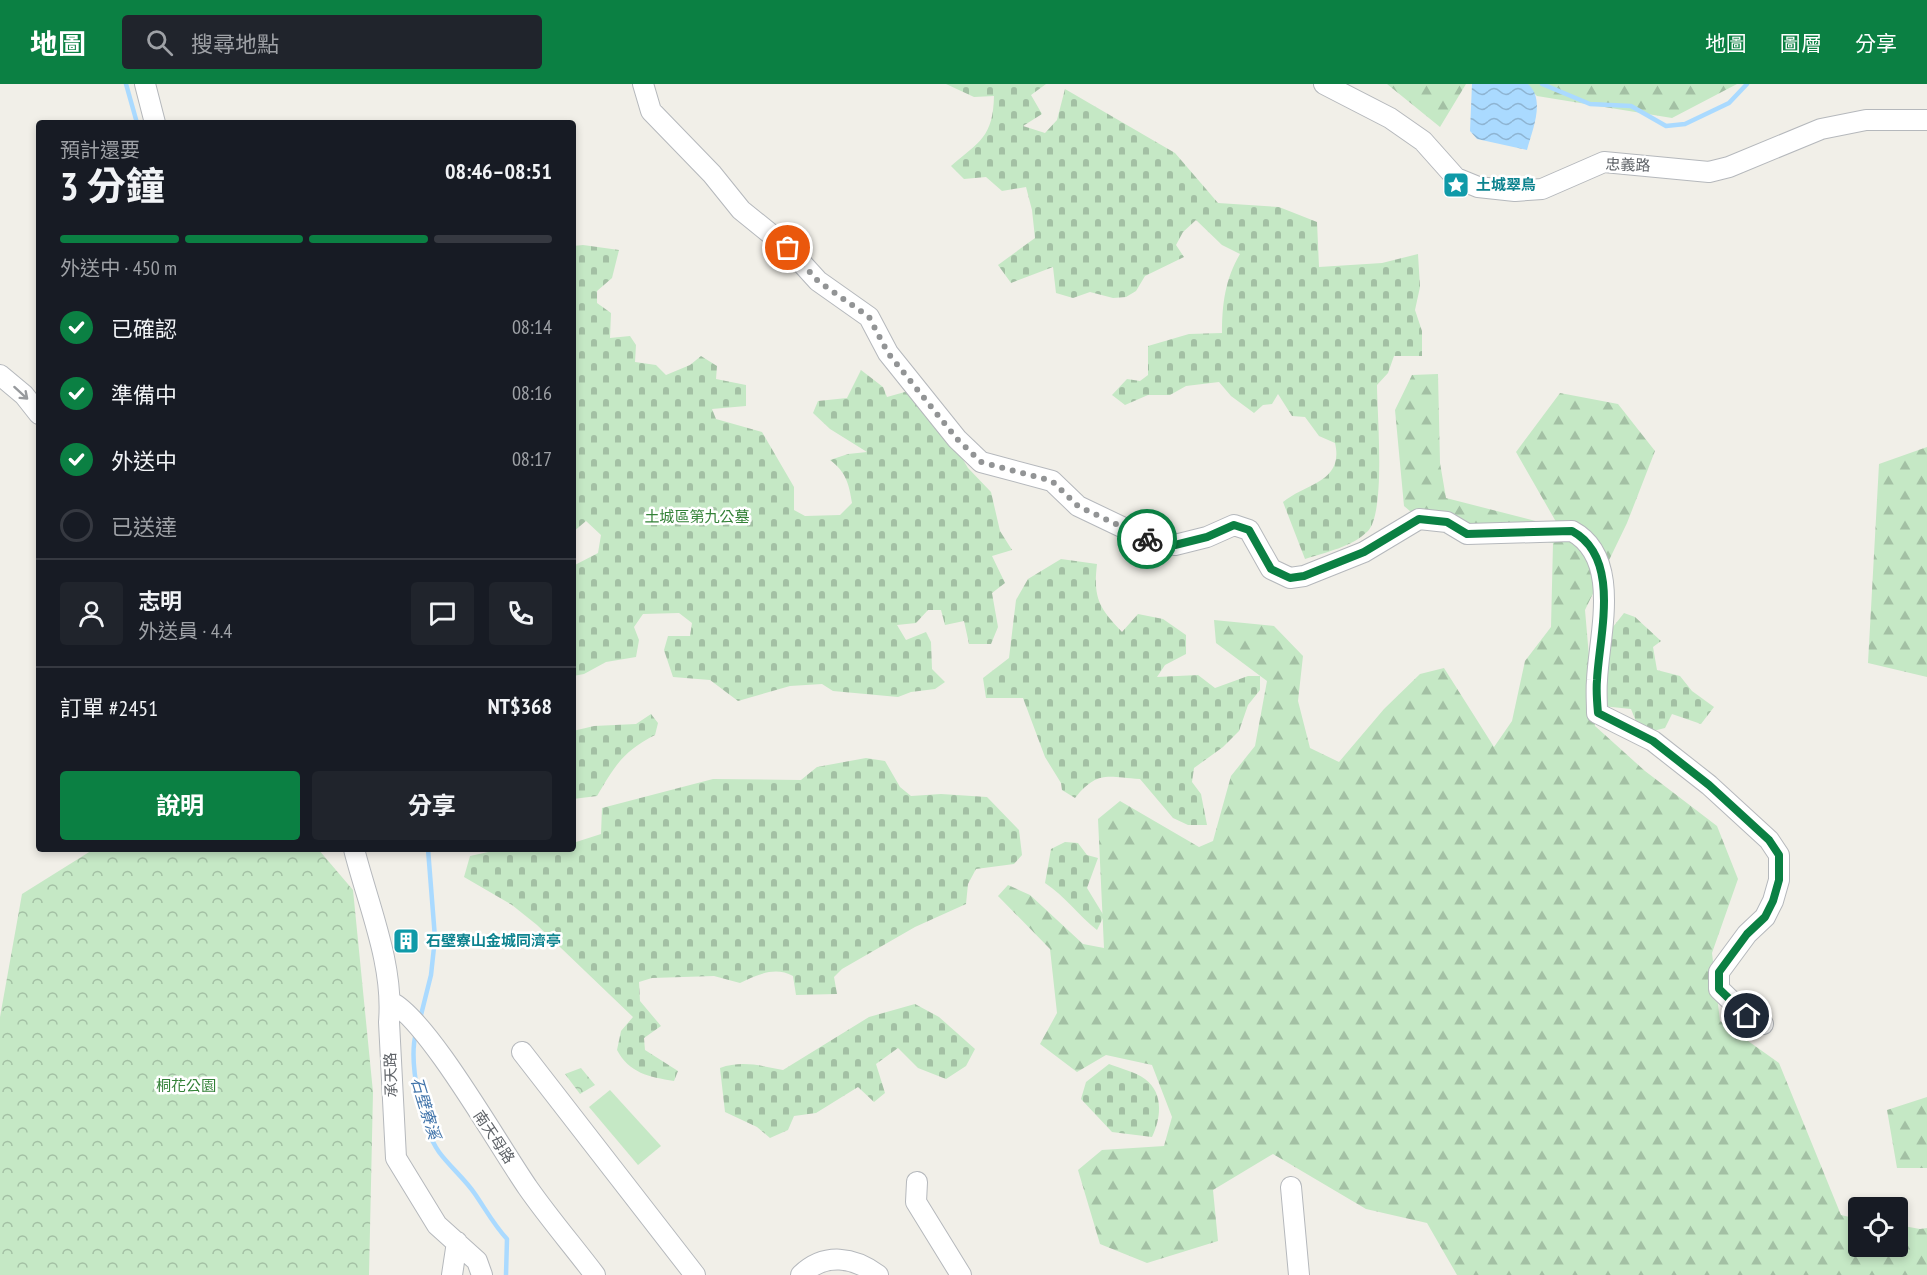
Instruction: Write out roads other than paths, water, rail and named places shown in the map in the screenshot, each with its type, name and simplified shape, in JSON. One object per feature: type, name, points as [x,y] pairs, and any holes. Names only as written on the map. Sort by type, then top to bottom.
[{"type":"street","points":[[145,84],[154,120]]},
{"type":"street","points":[[643,84],[651,111],[712,174],[741,210],[788,248],[818,281],[869,317],[888,353],[957,439],[981,462],[1052,481],[1078,506],[1145,538],[1175,545],[1207,537],[1234,525],[1249,530],[1271,569],[1290,578],[1304,576],[1364,552],[1419,519],[1447,522],[1467,534],[1572,531],[1586,539],[1597,561],[1604,589],[1605,613],[1596,681],[1598,713],[1653,741],[1709,785],[1769,840],[1779,855],[1779,880],[1765,917],[1747,934],[1719,972],[1719,989],[1747,1016],[1763,1024]]},
{"type":"street","name":"忠義路","points":[[1324,84],[1390,118],[1415,135],[1456,178],[1478,187],[1515,191],[1542,189],[1604,162],[1709,172],[1729,167],[1821,129],[1866,120],[1927,120]]},
{"type":"street","points":[[0,375],[24,395],[36,410]]},
{"type":"street","name":"承天路","points":[[355,852],[396,1005],[390,1055],[396,1158],[437,1225],[477,1261],[482,1275]]},
{"type":"street","name":"南天母路","points":[[396,1005],[431,1043],[529,1189],[595,1275]]},
{"type":"street","points":[[522,1052],[695,1275]]},
{"type":"street","points":[[917,1182],[916,1202],[961,1275]]},
{"type":"street","points":[[1291,1187],[1299,1275]]},
{"type":"street","points":[[452,1275],[457,1242]]},
{"type":"street","points":[[801,1275],[810,1266],[830,1259],[849,1260],[878,1275]]},
{"type":"water","points":[[1472,84],[1528,84],[1536,98],[1537,107],[1527,150],[1477,139],[1470,131]]},
{"type":"waterway","name":"石壁寮溪","points":[[126,84],[136,120]]},
{"type":"waterway","points":[[1542,84],[1590,104],[1631,106],[1666,126],[1685,124],[1729,103],[1747,84]]},
{"type":"waterway","name":"石壁寮溪","points":[[420,1019],[431,975],[435,938],[428,852]]},
{"type":"waterway","name":"石壁寮溪","points":[[416,1033],[415,1077],[427,1127],[439,1152],[471,1189],[507,1239],[506,1275]]},
{"type":"place","name":"土城翠鳥","points":[[1456,185]]},
{"type":"place","name":"石壁寮山金城同濟亭","points":[[406,941]]},
{"type":"park label","name":"土城區第九公墓","points":[[697,517]]},
{"type":"park label","name":"桐花公園","points":[[186,1086]]}]
